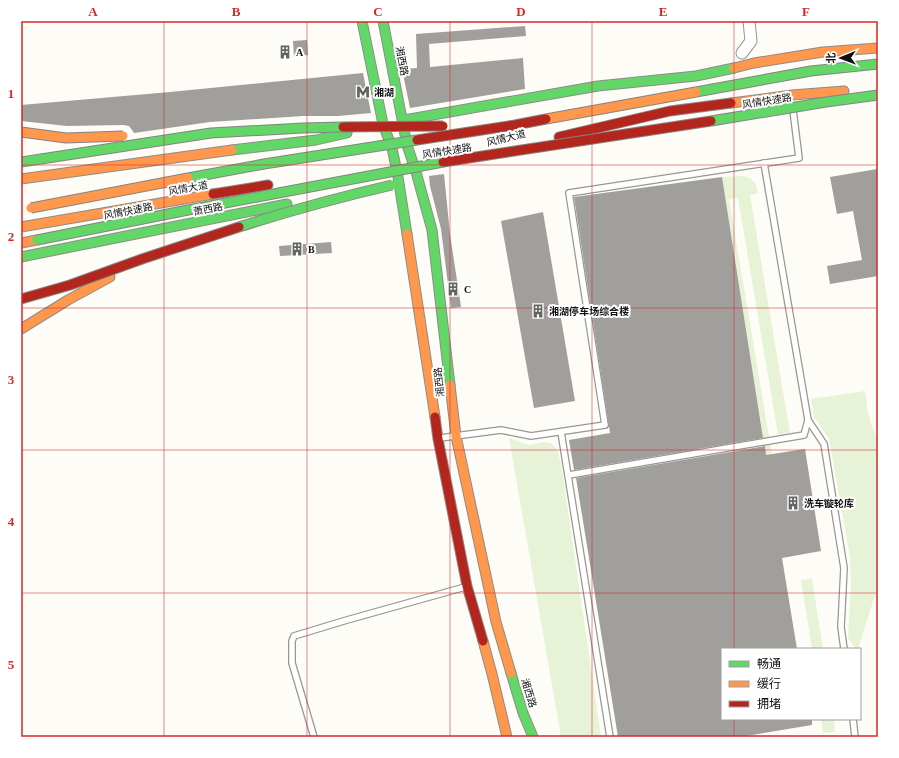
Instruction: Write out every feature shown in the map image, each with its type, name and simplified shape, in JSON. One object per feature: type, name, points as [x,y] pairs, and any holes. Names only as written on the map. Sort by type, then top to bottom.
[{"type":"main road","name":"湘西路","points":[[362,21],[383,124],[392,148],[398,177],[438,439],[467,586],[492,674],[507,737]]},
{"type":"main road","name":"湘西路","points":[[383,21],[407,145],[432,230],[456,436],[496,622],[531,736]]},
{"type":"main road","points":[[392,148],[493,131],[599,108],[696,76],[754,63],[823,52],[878,48]]},
{"type":"main road","name":"风情快速路","points":[[21,210],[264,164],[515,125],[811,71],[878,64]]},
{"type":"main road","points":[[21,179],[213,152],[316,140],[403,120],[598,86],[696,76]]},
{"type":"main road","name":"风情大道","points":[[298,180],[321,176],[398,177],[508,148],[670,111],[792,95],[878,87]]},
{"type":"main road","name":"风情快速路","points":[[21,243],[433,164],[878,95]]},
{"type":"main road","points":[[21,132],[66,138],[303,128],[515,125]]},
{"type":"main road","points":[[532,158],[650,131]]},
{"type":"main road","points":[[21,162],[211,133]]},
{"type":"main road","name":"萧西路","points":[[21,257],[305,200],[398,177]]},
{"type":"main road","points":[[21,299],[70,285],[142,259],[271,217],[396,183],[426,178]]},
{"type":"main road","name":"风情大道","points":[[23,227],[275,184]]},
{"type":"main road","points":[[23,227],[106,240]]},
{"type":"main road","points":[[21,329],[68,300],[142,259]]},
{"type":"street","points":[[742,53],[751,41],[749,21]]},
{"type":"lane","points":[[438,439],[501,430],[531,436],[605,425],[569,193],[799,158],[792,95]]},
{"type":"lane","points":[[764,163],[808,420],[824,444],[844,568],[841,627],[844,648]]},
{"type":"lane","points":[[569,475],[804,435],[808,420]]},
{"type":"lane","points":[[562,432],[610,737]]},
{"type":"lane","points":[[314,737],[292,663],[292,641],[294,636],[467,586]]},
{"type":"lane","points":[[852,720],[854,737]]},
{"type":"green space","points":[[722,177],[747,177],[753,180],[758,193],[750,195],[790,433],[778,435],[738,198],[729,199],[772,454],[766,456]]},
{"type":"green space","points":[[865,391],[868,414],[878,442],[878,586],[858,648],[855,648],[848,638],[851,582],[850,557],[829,439],[814,417],[811,399]]},
{"type":"green space","points":[[509,438],[529,445],[544,442],[551,443],[557,450],[561,463],[601,737],[561,737]]},
{"type":"green space","points":[[812,579],[823,648],[812,648],[801,580]]},
{"type":"green space","points":[[821,720],[834,720],[835,732],[823,733]]},
{"type":"building","points":[[525,26],[526,36],[429,44],[430,67],[523,58],[525,89],[410,108],[402,69],[417,68],[416,34]]},
{"type":"building","points":[[307,40],[308,55],[294,57],[293,41]]},
{"type":"building","points":[[363,73],[371,113],[210,122],[134,133],[129,126],[123,125],[67,126],[21,121],[21,105]]},
{"type":"building","points":[[441,148],[441,151],[427,153],[426,150]]},
{"type":"building","points":[[877,169],[878,276],[830,284],[827,266],[862,260],[853,211],[837,214],[830,177]]},
{"type":"building","points":[[444,174],[450,234],[461,307],[451,308],[441,229],[430,186],[429,176]]},
{"type":"building","points":[[722,177],[763,438],[574,470],[569,440],[610,433],[574,197]]},
{"type":"building","name":"湘湖停车场综合楼","points":[[543,212],[575,401],[534,408],[501,221]]},
{"type":"building","name":"B","points":[[331,242],[332,253],[280,256],[279,246]]},
{"type":"building","points":[[765,446],[766,455],[805,449],[821,551],[782,558],[797,648],[721,648],[721,720],[812,720],[812,725],[740,737],[618,737],[576,478]]},
{"type":"traffic: fast","points":[[362,21],[383,124],[392,148],[407,234]]},
{"type":"traffic: fast","points":[[383,21],[407,145],[432,230],[450,385]]},
{"type":"traffic: fast","points":[[696,92],[811,71],[878,64]]},
{"type":"traffic: fast","points":[[404,120],[598,86],[696,76],[734,68]]},
{"type":"traffic: fast","points":[[711,121],[878,95]]},
{"type":"traffic: fast","points":[[41,159],[211,133],[343,127]]},
{"type":"traffic: fast","points":[[232,150],[316,140],[347,133]]},
{"type":"traffic: fast","points":[[188,178],[264,164],[417,140]]},
{"type":"traffic: fast","points":[[21,162],[41,159]]},
{"type":"traffic: fast","points":[[37,240],[443,162]]},
{"type":"traffic: fast","points":[[239,227],[315,204],[392,185]]},
{"type":"traffic: fast","points":[[21,257],[287,204]]},
{"type":"traffic: fast","points":[[511,673],[523,713],[533,737]]},
{"type":"traffic: slow","points":[[734,68],[754,63],[823,52],[878,48]]},
{"type":"traffic: slow","points":[[731,103],[792,95],[844,91]]},
{"type":"traffic: slow","points":[[546,119],[696,92]]},
{"type":"traffic: slow","points":[[21,132],[66,138],[123,136]]},
{"type":"traffic: slow","points":[[21,179],[232,150]]},
{"type":"traffic: slow","points":[[31,208],[188,178]]},
{"type":"traffic: slow","points":[[21,227],[213,194]]},
{"type":"traffic: slow","points":[[407,234],[435,417]]},
{"type":"traffic: slow","points":[[21,243],[37,240]]},
{"type":"traffic: slow","points":[[21,329],[68,300],[110,277]]},
{"type":"traffic: slow","points":[[450,385],[456,436],[496,622],[511,673]]},
{"type":"traffic: slow","points":[[483,641],[507,737]]},
{"type":"traffic: jam","points":[[559,137],[670,111],[731,103]]},
{"type":"traffic: jam","points":[[417,140],[546,119]]},
{"type":"traffic: jam","points":[[443,162],[711,121]]},
{"type":"traffic: jam","points":[[343,127],[443,126]]},
{"type":"traffic: jam","points":[[213,194],[268,185]]},
{"type":"traffic: jam","points":[[21,299],[70,285],[142,259],[239,227]]},
{"type":"traffic: jam","points":[[435,417],[467,586],[483,641]]},
{"type":"place","name":"A","points":[[285,52]]},
{"type":"place","name":"湘湖","points":[[363,92]]},
{"type":"place","name":"B","points":[[297,249]]},
{"type":"place","name":"C","points":[[453,289]]},
{"type":"place","name":"湘湖停车场综合楼","points":[[538,311]]},
{"type":"place","name":"洗车镟轮库","points":[[793,503]]}]
